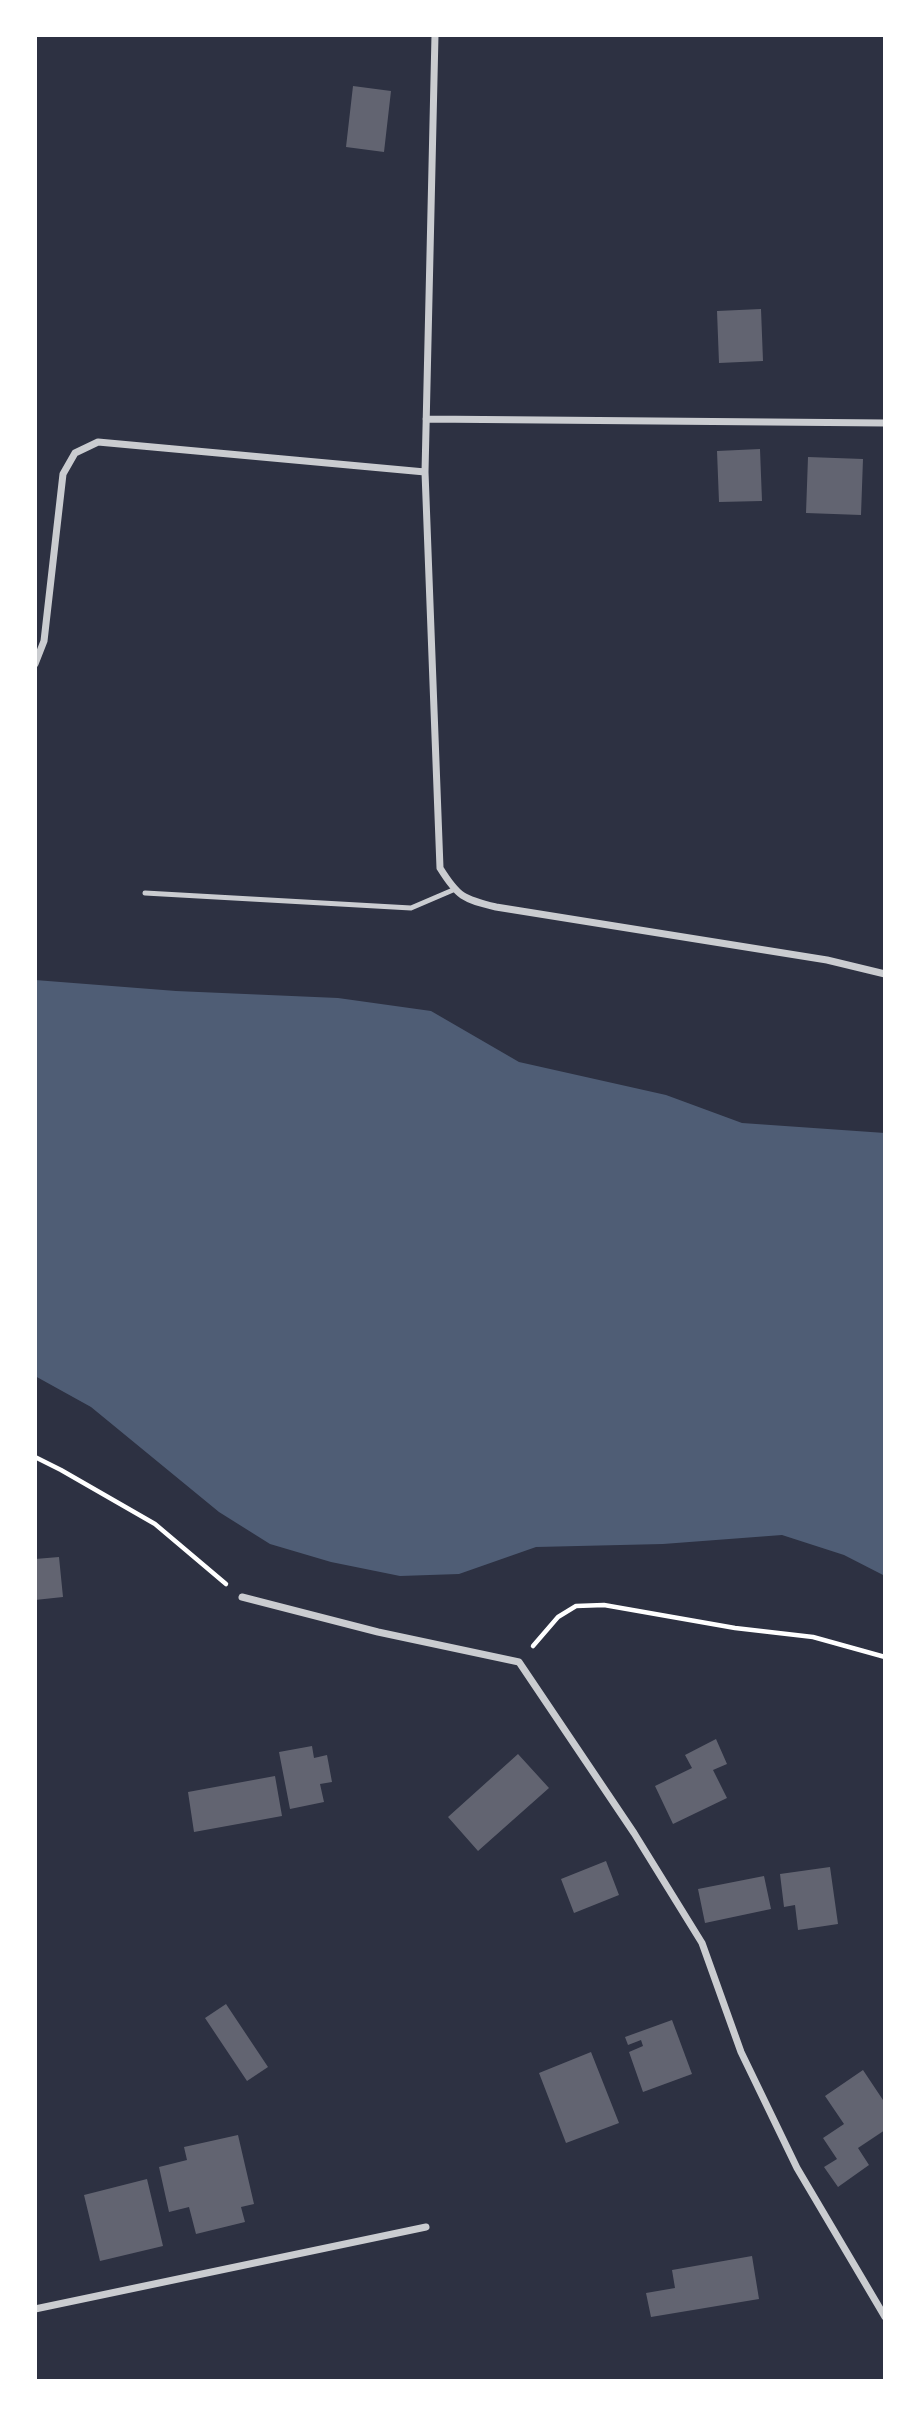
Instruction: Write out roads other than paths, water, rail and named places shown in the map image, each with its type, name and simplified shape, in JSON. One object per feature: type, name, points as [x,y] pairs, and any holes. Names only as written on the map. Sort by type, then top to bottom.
[{"type":"street","points":[[435,35],[425,472],[440,868],[453,890],[470,900],[496,907],[827,960],[885,974]]},
{"type":"street","points":[[426,419],[885,423]]},
{"type":"street","points":[[35,664],[44,641],[63,474],[75,453],[99,442],[425,472]]},
{"type":"street","points":[[242,1597],[379,1632],[519,1662],[634,1833],[702,1942],[741,2052],[797,2168],[885,2317]]},
{"type":"street","points":[[35,2309],[426,2227]]},
{"type":"lane","points":[[145,893],[411,908],[453,890]]},
{"type":"water","points":[[35,980],[176,991],[338,998],[431,1011],[519,1062],[666,1095],[742,1123],[885,1133],[885,1576],[844,1555],[782,1535],[663,1544],[536,1547],[459,1574],[400,1576],[331,1562],[270,1544],[219,1512],[91,1407],[35,1376]]}]
